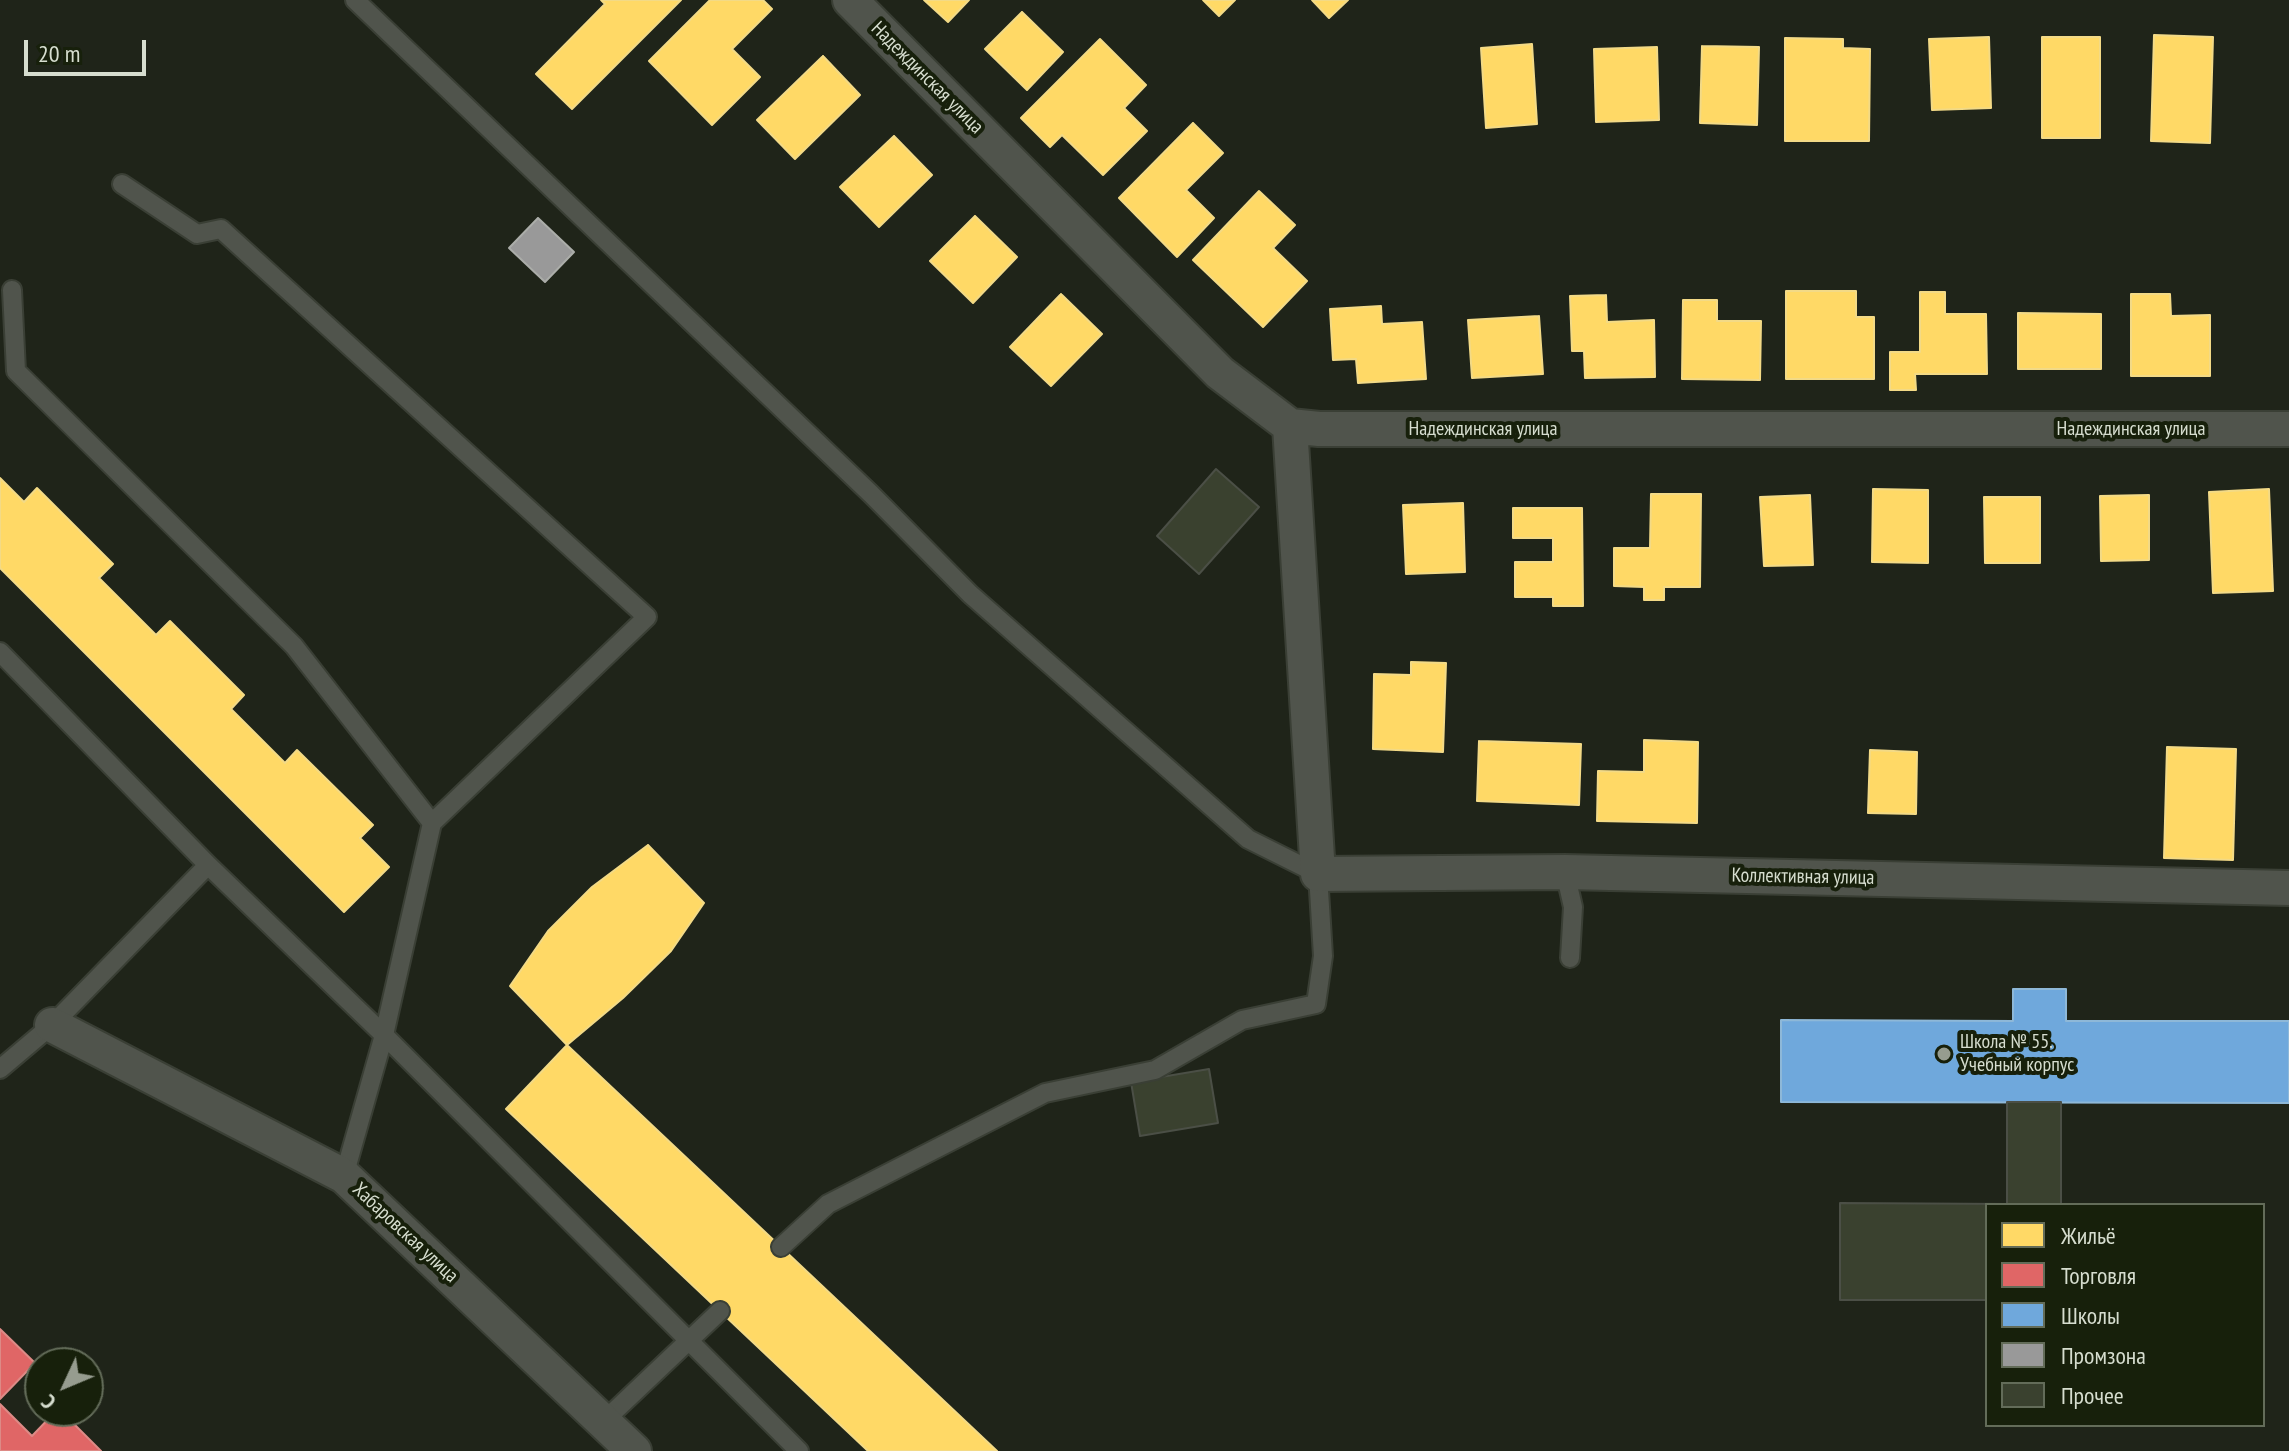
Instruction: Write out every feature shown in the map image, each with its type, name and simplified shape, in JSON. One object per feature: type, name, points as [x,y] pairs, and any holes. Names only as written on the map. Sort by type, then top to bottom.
[{"type":"street","name":"Надеждинская улица","points":[[850,0],[1220,373],[1290,426],[1319,429],[2289,429]]},
{"type":"street","points":[[1290,426],[1318,874]]},
{"type":"street","name":"Коллективная улица","points":[[1318,874],[1565,872],[2289,888]]},
{"type":"street","name":"Хабаровская улица","points":[[52,1025],[344,1176],[634,1451]]},
{"type":"lane","points":[[355,0],[871,494],[970,594],[1248,839],[1318,874],[1323,956],[1316,1004],[1242,1020],[1155,1070],[1045,1093],[828,1204],[781,1247]]},
{"type":"lane","points":[[122,184],[197,234],[221,229],[647,617],[432,823],[384,1035],[344,1176]]},
{"type":"lane","points":[[12,290],[7,327],[16,371],[294,646],[432,823]]},
{"type":"lane","points":[[0,652],[208,865],[384,1035],[799,1451]]},
{"type":"lane","points":[[0,1069],[52,1025],[208,865]]},
{"type":"lane","points":[[1565,872],[1573,907],[1570,958]]},
{"type":"lane","points":[[604,1421],[720,1311]]},
{"type":"building: Жильё","points":[[601,0],[681,0],[572,109],[536,74],[605,4]]},
{"type":"building: Жильё","points":[[710,0],[763,0],[772,9],[732,49],[760,77],[712,125],[649,61]]},
{"type":"building: Жильё","points":[[924,0],[969,0],[948,22]]},
{"type":"building: Жильё","points":[[1203,0],[1235,0],[1219,16]]},
{"type":"building: Жильё","points":[[1312,0],[1348,0],[1329,18]]},
{"type":"building: Жильё","points":[[1022,12],[1063,52],[1027,90],[985,49]]},
{"type":"building: Жильё","points":[[2154,35],[2213,37],[2210,143],[2151,141]]},
{"type":"building: Жильё","points":[[1989,37],[1991,108],[1932,110],[1929,39]]},
{"type":"building: Жильё","points":[[2042,37],[2100,37],[2100,138],[2042,138]]},
{"type":"building: Жильё","points":[[1785,38],[1843,39],[1843,48],[1870,49],[1869,141],[1785,141]]},
{"type":"building: Жильё","points":[[1100,39],[1146,85],[1124,108],[1147,131],[1103,175],[1062,135],[1050,147],[1021,118]]},
{"type":"building: Жильё","points":[[1532,44],[1537,124],[1486,128],[1481,48]]},
{"type":"building: Жильё","points":[[1702,46],[1759,47],[1757,125],[1700,123]]},
{"type":"building: Жильё","points":[[1657,47],[1659,120],[1596,122],[1594,49]]},
{"type":"building: Жильё","points":[[823,56],[860,95],[795,159],[757,120]]},
{"type":"building: Жильё","points":[[1193,123],[1223,153],[1186,190],[1214,218],[1177,257],[1119,198]]},
{"type":"building: Жильё","points":[[894,136],[932,175],[879,227],[840,187]]},
{"type":"building: Жильё","points":[[1259,191],[1295,225],[1273,248],[1307,281],[1263,327],[1193,260]]},
{"type":"building: Жильё","points":[[975,216],[1017,257],[973,303],[930,261]]},
{"type":"building: Жильё","points":[[1786,291],[1856,291],[1856,317],[1874,317],[1874,379],[1786,379]]},
{"type":"building: Жильё","points":[[1920,292],[1945,292],[1945,314],[1986,314],[1987,374],[1915,374],[1916,390],[1890,390],[1890,352],[1920,352]]},
{"type":"building: Жильё","points":[[1061,294],[1102,334],[1051,386],[1010,347]]},
{"type":"building: Жильё","points":[[2131,294],[2170,294],[2171,316],[2210,315],[2210,376],[2131,376]]},
{"type":"building: Жильё","points":[[1606,295],[1607,322],[1654,320],[1655,377],[1585,378],[1584,351],[1572,351],[1570,296]]},
{"type":"building: Жильё","points":[[1683,300],[1717,300],[1717,321],[1761,321],[1760,380],[1682,379]]},
{"type":"building: Жильё","points":[[1381,306],[1382,324],[1422,322],[1426,379],[1358,383],[1356,359],[1333,360],[1330,309]]},
{"type":"building: Жильё","points":[[2018,313],[2101,314],[2101,369],[2018,369]]},
{"type":"building: Жильё","points":[[1539,316],[1543,374],[1472,378],[1468,320]]},
{"type":"building: Жильё","points":[[0,478],[24,502],[37,488],[113,564],[99,578],[156,635],[170,621],[244,695],[231,709],[285,763],[297,750],[373,825],[360,838],[389,867],[344,912],[0,568]]},
{"type":"building: Жильё","points":[[1873,489],[1928,490],[1928,563],[1872,562]]},
{"type":"building: Жильё","points":[[2269,489],[2273,591],[2213,593],[2209,492]]},
{"type":"building: Жильё","points":[[1651,494],[1701,494],[1700,587],[1664,587],[1664,600],[1644,600],[1644,587],[1614,586],[1614,548],[1650,548]]},
{"type":"building: Жильё","points":[[1810,495],[1813,565],[1764,566],[1760,497]]},
{"type":"building: Жильё","points":[[2149,495],[2149,560],[2101,561],[2100,496]]},
{"type":"building: Жильё","points":[[1984,497],[2040,497],[2040,563],[1985,563]]},
{"type":"building: Жильё","points":[[1463,503],[1465,572],[1406,574],[1403,505]]},
{"type":"building: Жильё","points":[[1513,508],[1582,508],[1583,606],[1553,606],[1553,597],[1515,597],[1515,562],[1553,562],[1553,538],[1513,538]]},
{"type":"building: Жильё","points":[[1411,662],[1446,663],[1443,752],[1373,749],[1374,674],[1411,675]]},
{"type":"building: Жильё","points":[[1644,740],[1698,742],[1697,823],[1597,821],[1598,771],[1644,772]]},
{"type":"building: Жильё","points":[[1479,741],[1581,744],[1579,805],[1477,801]]},
{"type":"building: Жильё","points":[[2167,747],[2236,749],[2233,860],[2164,858]]},
{"type":"building: Жильё","points":[[1870,750],[1917,752],[1916,814],[1868,813]]},
{"type":"building: Жильё","points":[[648,845],[704,903],[671,951],[623,998],[567,1045],[510,986],[548,931],[592,887]]},
{"type":"building: Жильё","points":[[567,1045],[997,1451],[868,1451],[506,1109]]},
{"type":"building: Торговля","points":[[0,1329],[24,1352],[24,1374],[0,1399]]},
{"type":"building: Торговля","points":[[0,1404],[32,1436],[41,1427],[77,1427],[101,1451],[0,1451]]},
{"type":"building: Школы","points":[[2013,989],[2066,989],[2066,1021],[2289,1021],[2289,1103],[1781,1102],[1781,1020],[2013,1021]]},
{"type":"building: Промзона","points":[[538,218],[574,252],[545,282],[509,248]]},
{"type":"building: Прочее","points":[[1216,469],[1259,507],[1199,574],[1157,536]]},
{"type":"building: Прочее","points":[[1209,1069],[1218,1123],[1140,1136],[1131,1082]]},
{"type":"building: Прочее","points":[[2007,1102],[2061,1102],[2061,1203],[2007,1203]]},
{"type":"building: Прочее","points":[[1840,1203],[1985,1204],[1985,1300],[1840,1300]]},
{"type":"place","name":"Школа № 55. Учебный корпус","points":[[1944,1054]]}]
